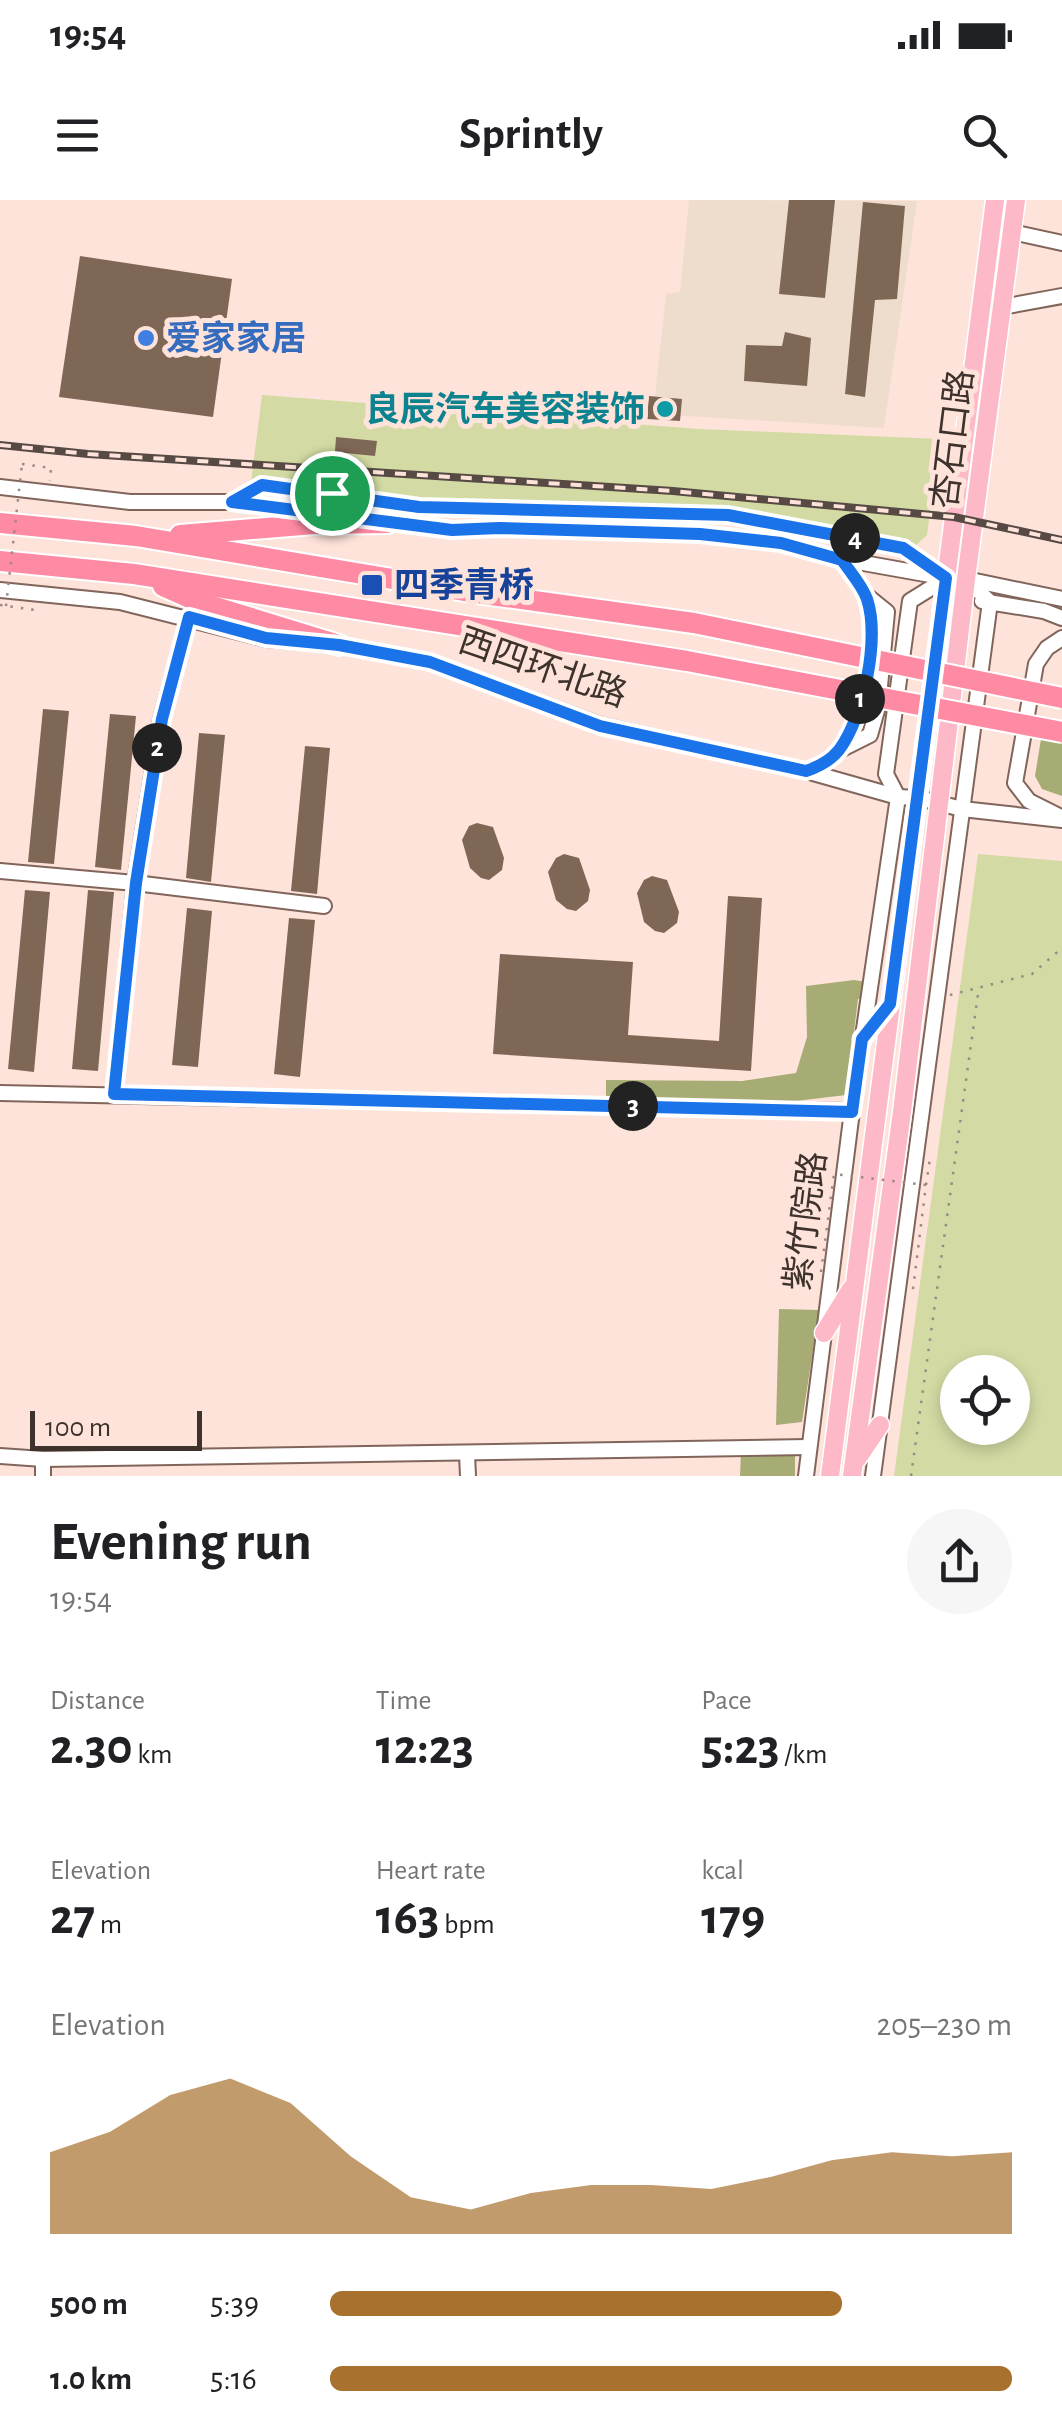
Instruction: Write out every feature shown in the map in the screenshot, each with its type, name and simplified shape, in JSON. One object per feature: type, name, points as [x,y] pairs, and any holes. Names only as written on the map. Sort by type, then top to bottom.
[{"type":"highway","name":"西四环北路","points":[[0,523],[136,536],[470,592],[694,623],[1062,698]]},
{"type":"highway","points":[[136,536],[388,523]]},
{"type":"highway","name":"西四环北路","points":[[0,561],[134,574],[688,660],[1062,732]]},
{"type":"highway","points":[[134,574],[199,602],[339,645]]},
{"type":"main road","name":"杏石口路","points":[[940,805],[964,599],[956,578],[995,200]]},
{"type":"main road","name":"杏石口路","points":[[919,798],[1002,307],[1016,200]]},
{"type":"main road","name":"紫竹院路","points":[[830,1476],[919,798]]},
{"type":"main road","points":[[853,1470],[940,805]]},
{"type":"main road","points":[[862,1039],[890,1004]]},
{"type":"main road","points":[[824,1333],[854,1285]]},
{"type":"main road","points":[[853,1470],[880,1425]]},
{"type":"street","points":[[1012,232],[1062,243]]},
{"type":"street","points":[[1002,307],[1062,296]]},
{"type":"street","points":[[0,486],[130,502],[232,502],[452,530],[700,534],[781,543],[842,560],[1062,599]]},
{"type":"street","points":[[806,771],[838,751],[854,722],[866,677],[872,631],[866,595],[842,560]]},
{"type":"street","points":[[956,578],[990,602]]},
{"type":"street","name":"紫竹院路","points":[[806,1476],[852,1112],[898,798],[886,774],[910,601],[956,578]]},
{"type":"street","name":"西四环北路","points":[[0,590],[94,598],[189,617],[266,638],[339,645],[430,662],[600,726],[806,771],[898,798],[919,798],[962,809],[1062,818]]},
{"type":"street","points":[[964,599],[1044,611],[1062,618]]},
{"type":"street","points":[[873,1476],[990,602]]},
{"type":"street","points":[[1044,611],[1062,610]]},
{"type":"street","points":[[114,1094],[136,883],[162,719],[189,617]]},
{"type":"street","points":[[1062,638],[1047,648],[1036,664],[1015,783],[1029,801],[1062,818]]},
{"type":"street","points":[[0,871],[324,906]]},
{"type":"street","points":[[0,1093],[852,1112]]},
{"type":"street","points":[[0,1456],[43,1459],[810,1447]]},
{"type":"street","points":[[467,1454],[468,1476]]},
{"type":"street","points":[[43,1459],[43,1476]]},
{"type":"path","points":[[35,610],[3,605],[22,464],[52,468]]},
{"type":"path","points":[[232,502],[262,485],[419,507],[728,515],[903,548],[956,578]]},
{"type":"path","points":[[949,995],[1032,974],[1062,948]]},
{"type":"path","points":[[911,1476],[979,987]]},
{"type":"path","points":[[912,1297],[930,1158]]},
{"type":"path","points":[[822,1272],[834,1174],[926,1185]]},
{"type":"shaded area","points":[[689,200],[917,201],[884,428],[653,414],[666,294],[680,292]]},
{"type":"green space","points":[[262,395],[699,429],[940,439],[927,535],[915,546],[730,512],[420,503],[330,488],[251,482]]},
{"type":"green space","points":[[1041,739],[1062,744],[1062,796],[1042,789],[1035,776]]},
{"type":"green space","points":[[978,854],[1062,861],[1062,1476],[894,1476]]},
{"type":"green space","points":[[867,982],[865,997],[858,999],[846,1095],[762,1105],[606,1098],[606,1080],[742,1081],[796,1073],[807,1037],[806,986]]},
{"type":"green space","points":[[779,1309],[819,1310],[802,1422],[776,1425]]},
{"type":"green space","points":[[795,1450],[795,1476],[740,1476],[741,1452]]},
{"type":"building","points":[[789,200],[835,200],[825,298],[779,294]]},
{"type":"building","points":[[863,202],[905,206],[897,299],[875,300],[865,397],[845,394]]},
{"type":"building","name":"爱家家居","points":[[80,256],[232,279],[213,417],[59,397]]},
{"type":"building","points":[[785,332],[811,338],[807,386],[744,381],[746,345],[782,346]]},
{"type":"building","name":"良辰汽车美容装饰","points":[[649,396],[682,399],[680,421],[647,419]]},
{"type":"building","points":[[336,437],[377,441],[375,456],[335,452]]},
{"type":"building","points":[[43,709],[69,711],[54,864],[28,862]]},
{"type":"building","points":[[110,714],[136,716],[121,870],[95,867]]},
{"type":"building","points":[[199,733],[225,735],[211,882],[186,878]]},
{"type":"building","points":[[305,746],[330,748],[317,894],[291,891]]},
{"type":"building","points":[[477,823],[493,827],[504,858],[502,870],[489,880],[470,868],[462,840],[469,826]]},
{"type":"building","points":[[564,854],[579,858],[590,890],[588,901],[576,911],[556,900],[548,872],[556,858]]},
{"type":"building","points":[[652,876],[667,880],[679,912],[677,923],[664,933],[644,922],[637,893],[644,880]]},
{"type":"building","points":[[25,890],[50,892],[34,1072],[8,1069]]},
{"type":"building","points":[[88,890],[114,892],[98,1071],[72,1069]]},
{"type":"building","points":[[728,896],[762,898],[751,1071],[493,1054],[500,954],[633,962],[628,1035],[719,1041]]},
{"type":"building","points":[[187,908],[212,911],[198,1067],[172,1065]]},
{"type":"building","points":[[289,918],[315,920],[300,1077],[274,1074]]},
{"type":"railway","points":[[0,445],[673,491],[954,517],[1062,540]]},
{"type":"place","name":"爱家家居","points":[[146,338]]},
{"type":"place","name":"良辰汽车美容装饰","points":[[665,409]]},
{"type":"place","name":"四季青桥","points":[[372,585]]},
{"type":"route","points":[[262,485],[332,493],[419,507],[728,515],[903,548],[946,578],[890,1004],[862,1039],[852,1112],[114,1094],[136,883],[162,719],[189,617],[266,638],[339,645],[430,662],[600,726],[806,771],[838,751],[854,722],[866,677],[872,631],[866,595],[842,560],[781,543],[700,534],[452,530],[232,502],[262,485]]}]
